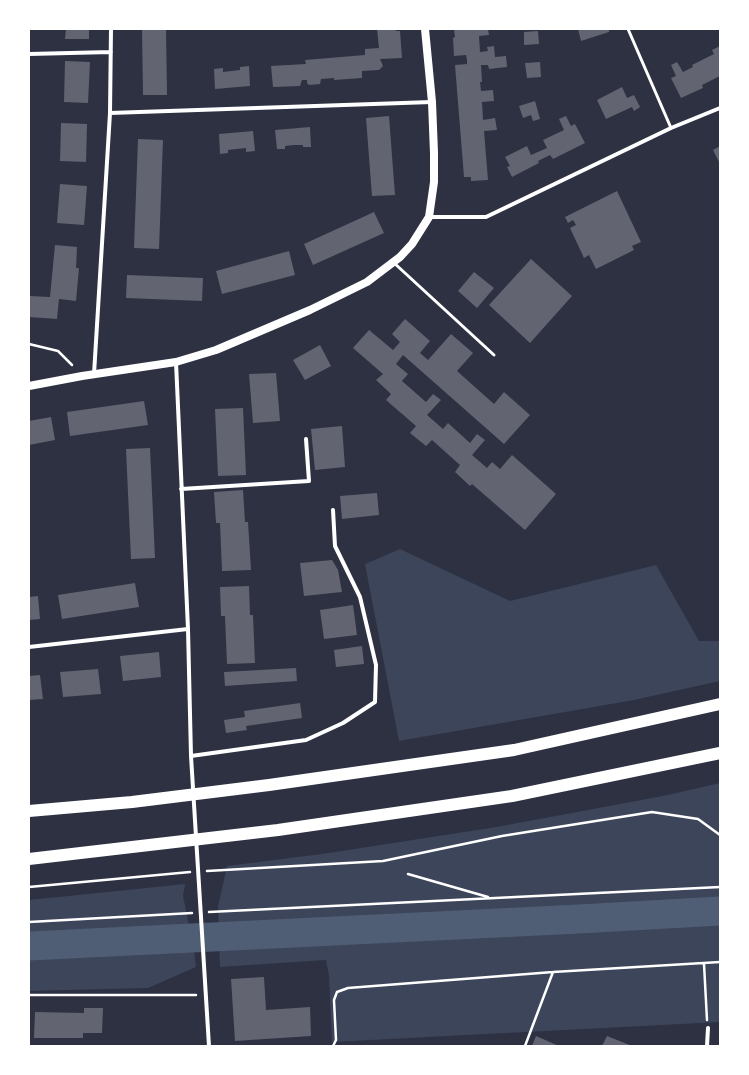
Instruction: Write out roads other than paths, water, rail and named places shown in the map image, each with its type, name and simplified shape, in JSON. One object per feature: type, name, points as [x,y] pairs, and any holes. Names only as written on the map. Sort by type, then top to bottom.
[{"type":"highway","points":[[29,811],[132,802],[269,785],[514,750],[720,704]]},
{"type":"highway","points":[[29,859],[278,830],[512,796],[720,753]]},
{"type":"main road","points":[[29,386],[82,376],[176,362],[216,350],[310,310],[367,282],[400,257],[412,244],[429,217],[434,182],[432,102],[426,29]]},
{"type":"street","points":[[94,375],[110,114],[111,29]]},
{"type":"street","points":[[29,54],[111,52]]},
{"type":"street","points":[[110,114],[432,102]]},
{"type":"street","points":[[429,217],[486,217],[671,128],[720,108]]},
{"type":"street","points":[[176,362],[188,630],[191,756],[209,1046]]},
{"type":"street","points":[[181,489],[309,481],[306,439]]},
{"type":"street","points":[[191,756],[306,740],[343,723],[375,702],[376,665],[360,597],[335,546],[333,510]]},
{"type":"street","points":[[29,647],[188,630]]},
{"type":"street","points":[[707,1046],[708,1028]]},
{"type":"lane","points":[[628,29],[671,128]]},
{"type":"lane","points":[[393,262],[494,355]]},
{"type":"waterway","points":[[29,946],[720,911]]}]
